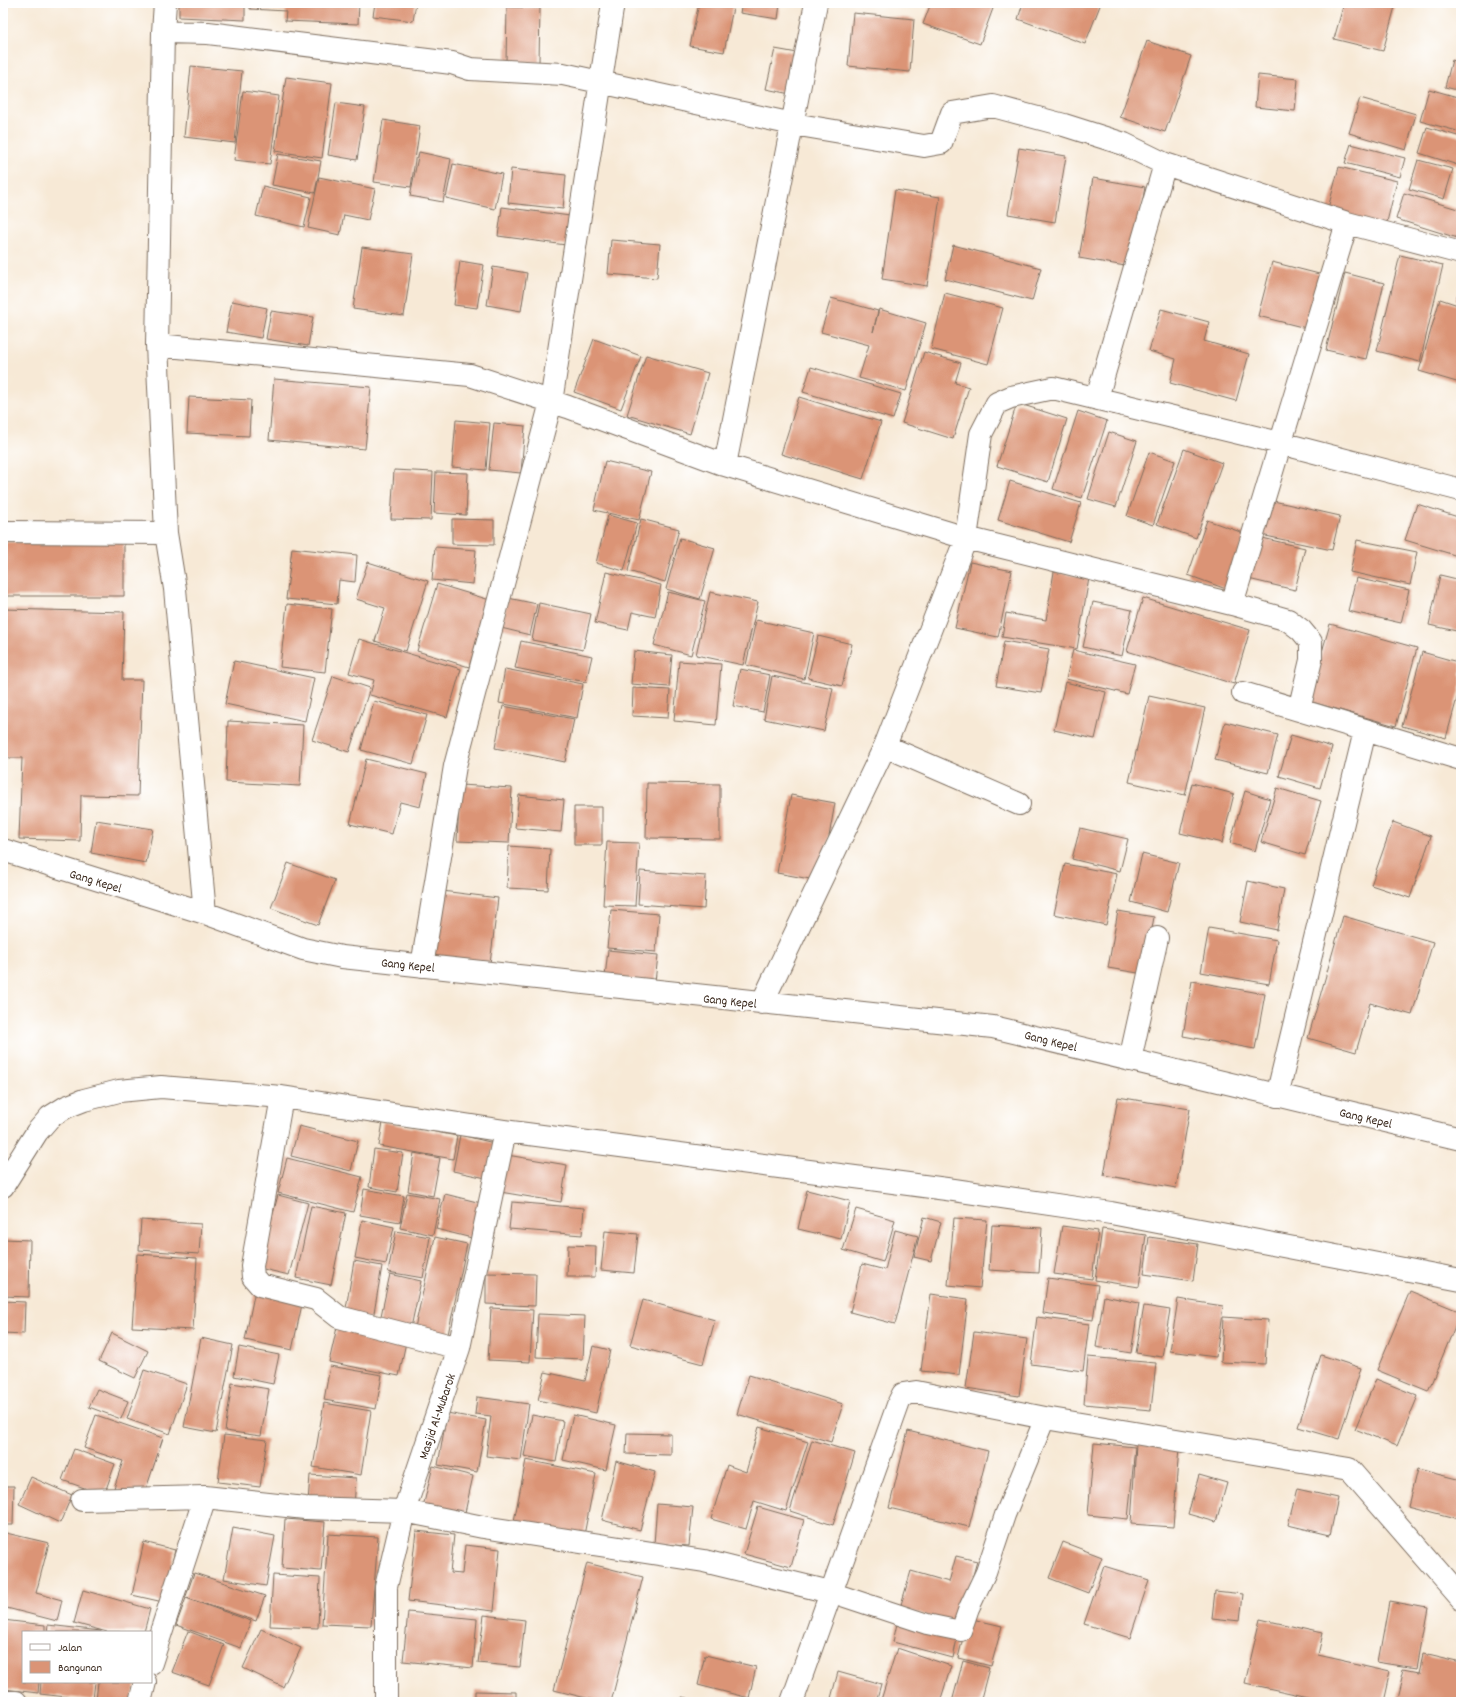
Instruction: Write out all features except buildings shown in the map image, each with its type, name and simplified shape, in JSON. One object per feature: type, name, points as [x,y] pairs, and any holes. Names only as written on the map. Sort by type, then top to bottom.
[{"type":"street","points":[[165,3],[163,32],[157,345],[166,533],[176,597],[205,913]]},
{"type":"street","points":[[422,966],[455,766],[551,402],[613,3]]},
{"type":"street","points":[[725,465],[816,3]]},
{"type":"street","points":[[163,32],[208,33],[452,63],[470,69],[562,74],[793,124],[924,146],[941,143],[952,113],[993,106],[1064,125],[1124,144],[1165,164],[1347,223],[1461,253]]},
{"type":"street","points":[[1097,398],[1165,164]]},
{"type":"street","points":[[1232,604],[1347,223]]},
{"type":"street","points":[[157,345],[470,375],[551,402],[725,465],[966,538],[1232,604],[1288,620],[1301,630],[1311,642],[1311,660],[1299,710]]},
{"type":"street","points":[[762,1003],[885,746],[966,538],[981,434],[997,403],[1011,397],[1053,388],[1280,443],[1461,490]]},
{"type":"street","points":[[3,532],[166,533]]},
{"type":"street","points":[[1243,693],[1461,759]]},
{"type":"street","points":[[1277,1096],[1365,731]]},
{"type":"street","points":[[885,746],[1019,804]]},
{"type":"street","name":"Gang Kepel","points":[[3,850],[205,913],[303,949],[342,957],[993,1027],[1461,1140]]},
{"type":"street","points":[[1130,1060],[1157,938]]},
{"type":"street","points":[[3,1186],[37,1132],[50,1117],[66,1107],[84,1100],[119,1091],[161,1087],[282,1098],[505,1132],[946,1189],[1111,1213],[1461,1280]]},
{"type":"street","points":[[282,1098],[252,1266],[253,1277],[260,1284],[316,1299],[339,1317],[459,1348]]},
{"type":"street","name":"Masjid Al-Mubarok","points":[[386,1702],[386,1587],[404,1511],[459,1348],[505,1132]]},
{"type":"street","points":[[792,1702],[830,1592],[903,1394],[916,1392],[1045,1418],[1349,1469],[1461,1598]]},
{"type":"street","points":[[152,1660],[205,1497]]},
{"type":"street","points":[[82,1500],[205,1497],[305,1508],[404,1511],[483,1527],[704,1561],[830,1592]]},
{"type":"street","points":[[140,1702],[145,1683]]},
{"type":"street","points":[[3,1702],[16,1702]]},
{"type":"lane","points":[[830,1592],[927,1624],[961,1631],[969,1608],[986,1572],[1005,1515],[1045,1418]]}]
